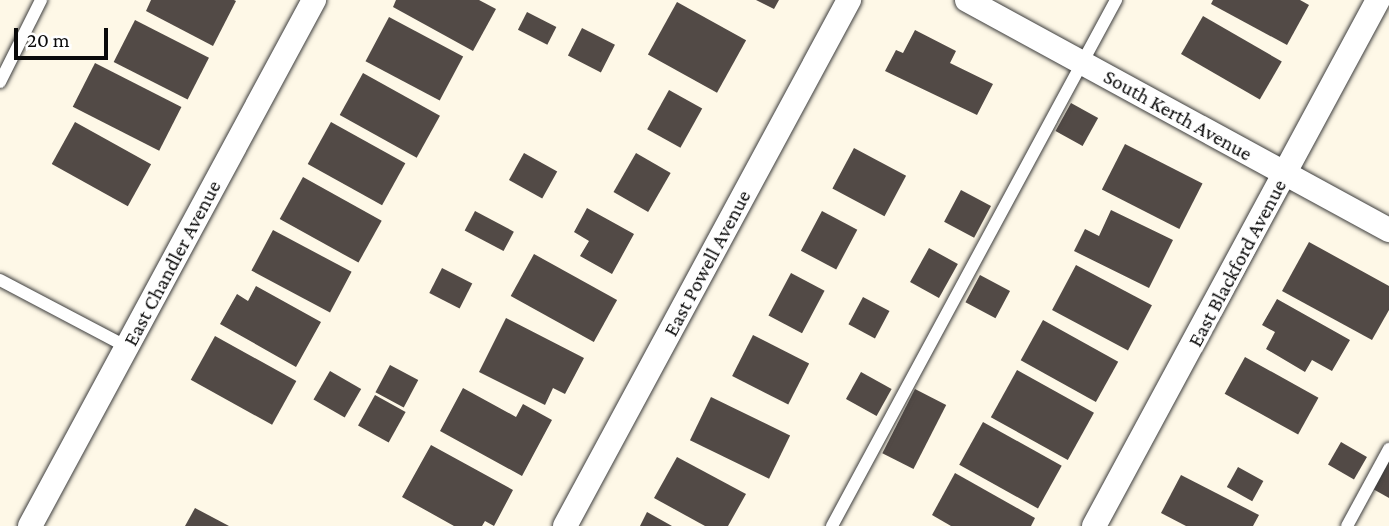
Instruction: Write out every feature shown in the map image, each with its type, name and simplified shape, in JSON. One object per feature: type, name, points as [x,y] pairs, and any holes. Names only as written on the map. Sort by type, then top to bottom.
[{"type":"street","name":"East Chandler Avenue","points":[[30,526],[314,0]]},
{"type":"street","name":"East Powell Avenue","points":[[565,526],[849,0]]},
{"type":"street","name":"South Kerth Avenue","points":[[967,0],[1389,230]]},
{"type":"street","name":"East Blackford Avenue","points":[[1094,526],[1378,0]]},
{"type":"lane","points":[[0,82],[41,0]]},
{"type":"lane","points":[[832,526],[1116,0]]},
{"type":"lane","points":[[0,280],[127,347]]},
{"type":"lane","points":[[1347,526],[1389,449]]},
{"type":"building","points":[[151,0],[236,1],[213,46],[146,11]]},
{"type":"building","points":[[396,0],[479,0],[496,9],[473,51],[393,7]]},
{"type":"building","points":[[756,0],[779,0],[774,9]]},
{"type":"building","points":[[1213,0],[1300,0],[1309,5],[1287,45],[1211,4]]},
{"type":"building","points":[[677,2],[746,40],[717,93],[648,54]]},
{"type":"building","points":[[527,12],[556,27],[547,45],[518,30]]},
{"type":"building","points":[[1203,16],[1282,62],[1260,100],[1181,54]]},
{"type":"building","points":[[389,17],[463,56],[440,101],[366,61]]},
{"type":"building","points":[[135,20],[209,58],[188,100],[114,62]]},
{"type":"building","points":[[582,28],[615,45],[601,72],[568,56]]},
{"type":"building","points":[[915,30],[956,51],[950,63],[993,84],[977,115],[885,71],[896,50],[903,53]]},
{"type":"building","points":[[95,63],[181,107],[159,151],[73,107]]},
{"type":"building","points":[[363,73],[440,116],[417,158],[340,115]]},
{"type":"building","points":[[669,90],[702,108],[680,148],[647,129]]},
{"type":"building","points":[[1071,103],[1098,118],[1083,146],[1055,131]]},
{"type":"building","points":[[75,122],[151,164],[128,206],[52,164]]},
{"type":"building","points":[[331,122],[405,163],[382,205],[308,164]]},
{"type":"building","points":[[1125,144],[1203,183],[1179,229],[1102,189]]},
{"type":"building","points":[[854,148],[906,176],[884,216],[832,189]]},
{"type":"building","points":[[524,153],[557,171],[542,199],[509,180]]},
{"type":"building","points":[[636,153],[671,173],[648,212],[614,192]]},
{"type":"building","points":[[303,177],[382,221],[358,263],[280,219]]},
{"type":"building","points":[[961,190],[991,206],[974,238],[944,222]]},
{"type":"building","points":[[587,208],[634,234],[612,274],[580,256],[589,241],[574,232]]},
{"type":"building","points":[[1111,210],[1173,240],[1149,288],[1074,251],[1085,229],[1099,236]]},
{"type":"building","points":[[475,211],[514,232],[504,251],[465,230]]},
{"type":"building","points":[[822,211],[857,230],[836,270],[801,251]]},
{"type":"building","points":[[273,230],[352,272],[330,312],[251,271]]},
{"type":"building","points":[[1309,242],[1389,286],[1389,310],[1372,340],[1282,291]]},
{"type":"building","points":[[929,248],[958,264],[939,298],[910,282]]},
{"type":"building","points":[[534,254],[617,300],[594,342],[511,296]]},
{"type":"building","points":[[1076,265],[1152,305],[1128,350],[1052,310]]},
{"type":"building","points":[[442,268],[472,283],[460,308],[429,293]]},
{"type":"building","points":[[791,273],[825,291],[802,333],[768,315]]},
{"type":"building","points":[[980,275],[1010,291],[995,318],[965,302]]},
{"type":"building","points":[[256,286],[321,322],[296,367],[220,324],[237,294],[248,301]]},
{"type":"building","points":[[863,297],[889,311],[875,338],[848,324]]},
{"type":"building","points":[[1277,299],[1350,340],[1332,371],[1312,360],[1305,372],[1266,349],[1275,332],[1262,325]]},
{"type":"building","points":[[506,318],[584,358],[565,394],[553,388],[545,405],[479,372]]},
{"type":"building","points":[[1043,320],[1118,362],[1096,402],[1021,360]]},
{"type":"building","points":[[753,335],[809,364],[788,405],[732,376]]},
{"type":"building","points":[[215,336],[296,381],[272,425],[191,380]]},
{"type":"building","points":[[1245,357],[1318,398],[1298,434],[1225,394]]},
{"type":"building","points":[[390,365],[418,380],[404,407],[375,392]]},
{"type":"building","points":[[1017,370],[1094,413],[1068,460],[991,417]]},
{"type":"building","points":[[330,371],[361,389],[345,418],[314,400]]},
{"type":"building","points":[[861,372],[892,389],[877,416],[846,399]]},
{"type":"building","points":[[463,388],[516,417],[523,404],[552,420],[522,476],[440,431]]},
{"type":"building","points":[[915,389],[946,405],[913,469],[882,453]]},
{"type":"building","points":[[375,395],[406,412],[389,443],[358,426]]},
{"type":"building","points":[[711,397],[790,436],[769,479],[690,440]]},
{"type":"building","points":[[983,422],[1062,466],[1038,508],[959,465]]},
{"type":"building","points":[[1341,442],[1367,457],[1354,480],[1328,465]]},
{"type":"building","points":[[431,445],[513,490],[494,526],[485,521],[482,526],[454,526],[402,497]]},
{"type":"building","points":[[677,457],[746,494],[728,526],[705,526],[654,498]]},
{"type":"building","points":[[1389,459],[1389,498],[1373,489]]},
{"type":"building","points":[[1238,467],[1263,481],[1252,501],[1227,487]]},
{"type":"building","points":[[955,473],[1035,518],[1031,526],[951,526],[932,515]]},
{"type":"building","points":[[1181,475],[1259,515],[1253,526],[1186,526],[1161,513]]},
{"type":"building","points":[[195,508],[229,526],[185,526]]},
{"type":"building","points":[[647,512],[672,526],[640,526]]}]
